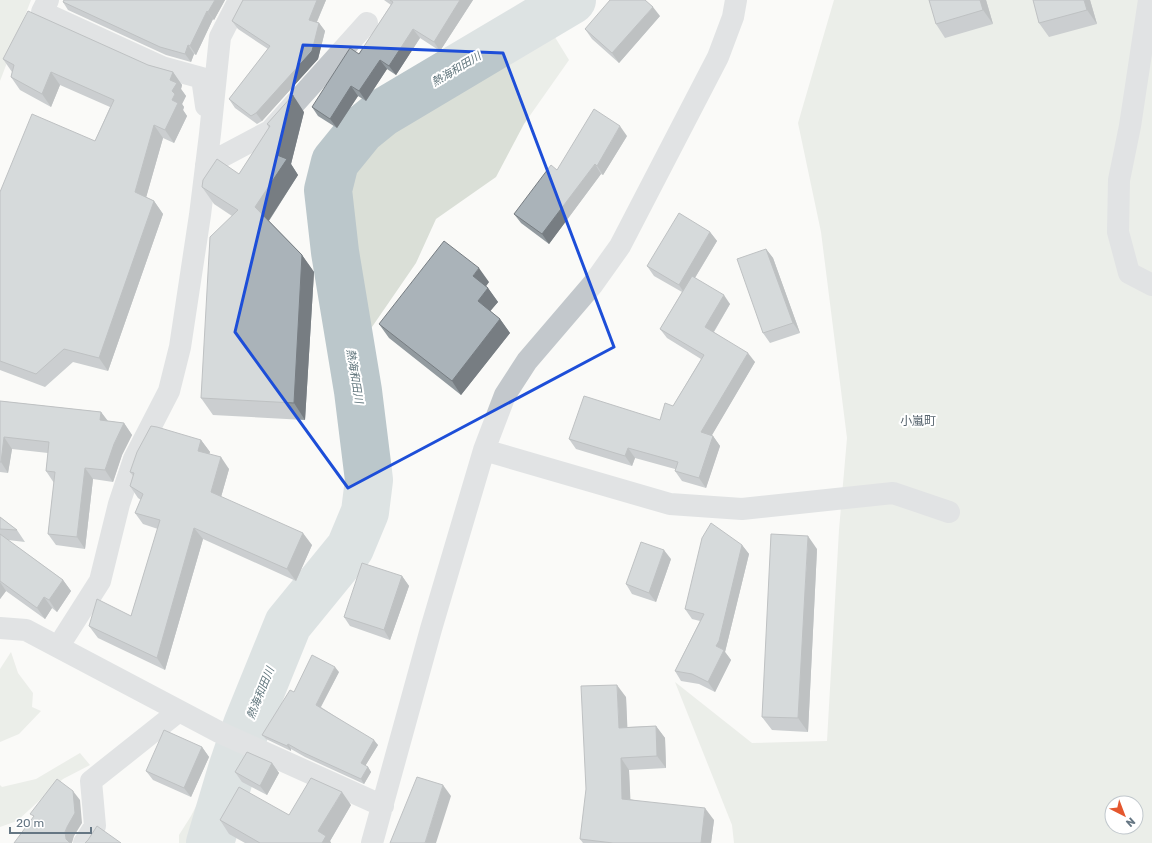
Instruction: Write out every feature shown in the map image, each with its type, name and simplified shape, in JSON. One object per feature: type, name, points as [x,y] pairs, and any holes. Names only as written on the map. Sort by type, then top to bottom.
[{"type":"street","points":[[48,0],[42,12],[162,67],[202,78],[210,134]]},
{"type":"street","points":[[58,647],[100,581],[119,504],[134,459],[169,391],[180,347],[200,215],[220,37],[239,0]]},
{"type":"street","points":[[372,843],[431,629],[484,450],[505,394],[527,360],[593,284],[620,246],[718,57],[733,18],[736,0]]},
{"type":"street","points":[[1149,0],[1130,126],[1119,180],[1118,232],[1129,273],[1152,285]]},
{"type":"street","points":[[206,165],[270,130],[367,23]]},
{"type":"street","points":[[484,450],[670,504],[742,509],[893,493],[949,512]]},
{"type":"street","points":[[0,628],[26,630],[219,732],[383,806]]},
{"type":"street","points":[[84,843],[95,826],[90,781],[179,711]]},
{"type":"highlighted area","points":[[303,45],[503,53],[614,347],[348,488],[235,332]]},
{"type":"shaded area","points":[[0,0],[31,0],[0,81]]},
{"type":"shaded area","points":[[834,0],[1152,0],[1152,843],[734,843],[732,825],[675,682],[752,743],[827,741],[839,530],[847,438],[821,232],[798,123]]},
{"type":"shaded area","points":[[523,29],[553,34],[569,60],[524,124],[496,177],[436,219],[416,263],[352,356],[319,192],[368,113]]},
{"type":"shaded area","points":[[11,652],[18,673],[33,693],[32,707],[41,711],[19,734],[0,742],[0,669]]},
{"type":"shaded area","points":[[228,750],[235,783],[230,813],[221,843],[179,843],[179,835],[191,816],[211,777],[212,755]]},
{"type":"shaded area","points":[[80,753],[90,765],[63,779],[17,821],[0,827],[0,785],[2,787],[36,779]]},
{"type":"building","points":[[64,0],[215,0],[208,12],[207,11],[190,46],[188,45],[185,54],[160,47],[63,2]]},
{"type":"building","points":[[243,0],[317,0],[309,20],[319,23],[312,51],[256,113],[251,116],[229,99],[270,46],[232,21]]},
{"type":"building","points":[[390,0],[460,0],[434,42],[413,29],[389,66],[380,60],[359,91],[351,86],[330,119],[312,107],[350,48],[359,54],[393,2]]},
{"type":"building","points":[[610,0],[645,0],[653,7],[612,53],[585,29]]},
{"type":"building","points":[[929,0],[980,0],[983,10],[936,24]]},
{"type":"building","points":[[1033,0],[1084,0],[1087,10],[1039,23]]},
{"type":"building","points":[[28,11],[148,65],[173,72],[170,80],[177,83],[172,91],[175,94],[172,100],[178,103],[165,130],[154,125],[135,192],[154,201],[99,358],[64,349],[36,374],[0,361],[0,192],[32,114],[95,141],[114,100],[51,72],[42,94],[11,77],[14,65],[3,59]]},
{"type":"building","points":[[293,95],[277,155],[287,159],[255,207],[302,255],[294,403],[201,398],[210,237],[238,210],[202,187],[203,180],[217,159],[239,174],[270,126],[267,124]]},
{"type":"building","points":[[594,109],[620,126],[597,166],[595,164],[542,234],[514,214],[551,165],[557,170]]},
{"type":"building","points":[[679,213],[710,232],[679,285],[647,266]]},
{"type":"building","points":[[444,241],[479,268],[473,276],[488,288],[478,301],[500,319],[452,381],[379,324]]},
{"type":"building","points":[[766,249],[793,323],[763,333],[737,259]]},
{"type":"building","points":[[692,276],[724,295],[705,327],[748,353],[701,432],[713,436],[699,478],[675,471],[678,462],[628,448],[625,456],[569,439],[584,396],[660,420],[665,403],[673,406],[704,355],[660,329]]},
{"type":"building","points":[[0,401],[101,412],[100,420],[124,423],[114,444],[105,470],[85,468],[77,537],[48,534],[55,472],[46,471],[49,442],[4,437],[0,462]]},
{"type":"building","points":[[151,426],[201,440],[198,451],[221,457],[211,492],[303,533],[287,569],[194,528],[157,658],[89,626],[97,599],[131,616],[160,520],[135,513],[143,494],[130,486],[134,473],[130,472],[137,452]]},
{"type":"building","points":[[0,517],[17,530],[0,529]]},
{"type":"building","points":[[711,523],[742,545],[719,641],[716,646],[724,650],[708,682],[692,674],[675,671],[704,614],[685,609],[702,538]]},
{"type":"building","points":[[0,534],[63,580],[49,600],[44,597],[37,608],[0,581]]},
{"type":"building","points":[[771,534],[808,536],[798,718],[762,717]]},
{"type":"building","points":[[641,542],[664,550],[649,593],[626,584]]},
{"type":"building","points":[[362,563],[402,576],[384,630],[344,617]]},
{"type":"building","points":[[312,655],[335,667],[316,705],[374,740],[361,763],[368,767],[361,779],[288,744],[287,746],[262,735],[290,690],[294,692]]},
{"type":"building","points":[[617,685],[619,728],[656,726],[657,756],[621,758],[622,799],[705,808],[701,843],[613,843],[580,839],[586,789],[581,686]]},
{"type":"building","points":[[164,730],[202,747],[184,788],[146,771]]},
{"type":"building","points":[[247,752],[272,763],[260,786],[235,772]]},
{"type":"building","points":[[417,777],[443,785],[425,843],[390,843]]},
{"type":"building","points":[[311,778],[342,792],[318,831],[326,836],[322,843],[260,843],[220,820],[239,787],[289,815]]},
{"type":"building","points":[[57,779],[73,791],[75,813],[65,832],[66,839],[70,843],[14,843],[34,816],[30,814]]},
{"type":"building","points":[[97,826],[121,843],[85,843]]},
{"type":"waterway","name":"熱海和田川","points":[[210,843],[247,725],[288,624],[350,548],[365,512],[369,480],[358,391],[335,252],[328,190],[335,162],[361,130],[382,113],[572,0]]},
{"type":"district","name":"小嵐町","points":[[918,421]]}]
